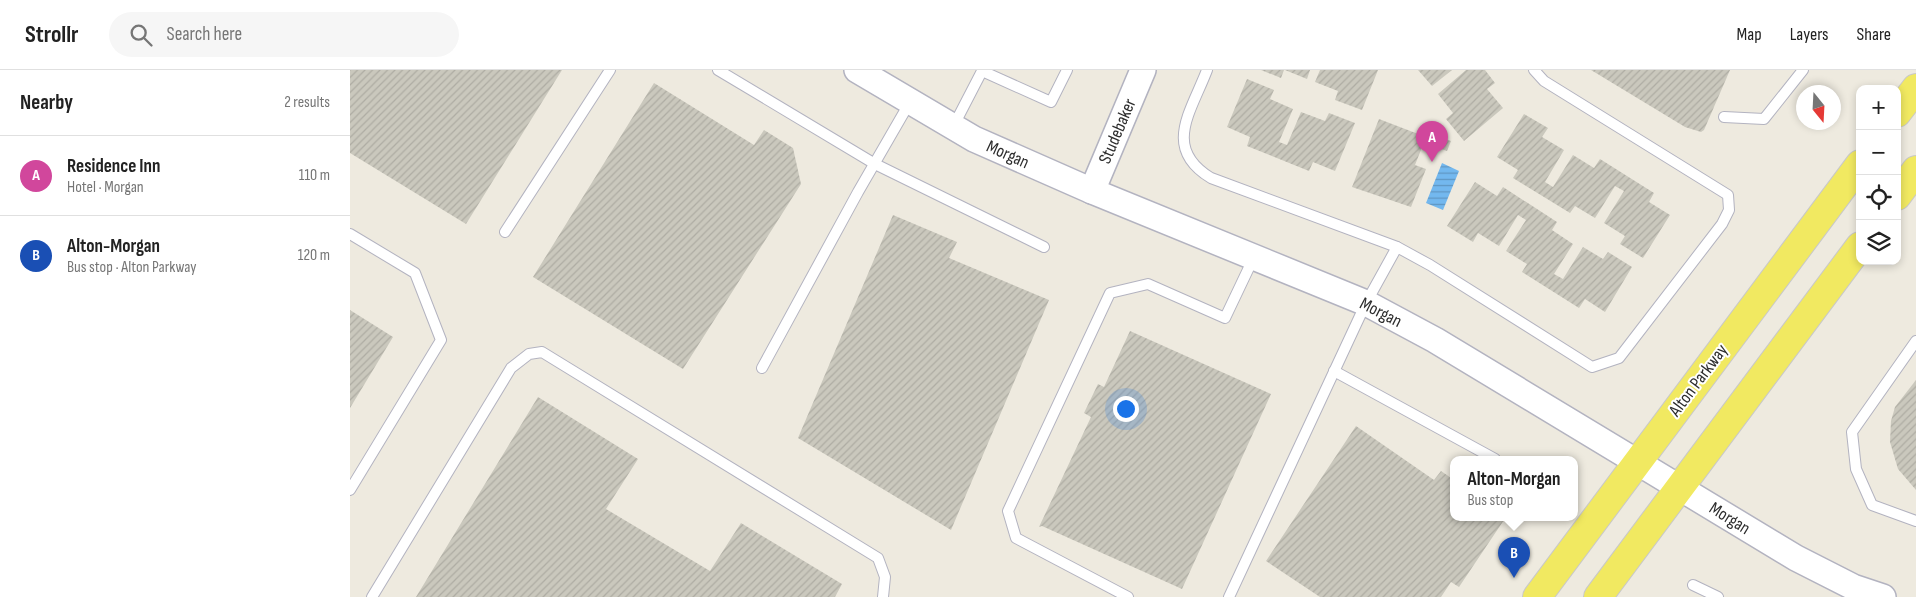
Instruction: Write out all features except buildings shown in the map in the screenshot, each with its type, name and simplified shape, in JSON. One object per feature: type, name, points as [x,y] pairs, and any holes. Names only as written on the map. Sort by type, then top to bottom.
[{"type":"main road","points":[[1901,108],[1916,88]]},
{"type":"main road","name":"Alton Parkway","points":[[1537,597],[1856,169]]},
{"type":"main road","points":[[1901,191],[1916,170]]},
{"type":"main road","points":[[1598,597],[1856,251]]},
{"type":"street","name":"Morgan","points":[[857,70],[974,139],[1092,192],[1366,303],[1435,340],[1796,558],[1853,587],[1883,597]]},
{"type":"street","name":"Studebaker","points":[[1092,192],[1143,70]]},
{"type":"lane","points":[[505,232],[610,70]]},
{"type":"lane","points":[[718,70],[875,164],[1044,247]]},
{"type":"lane","points":[[953,127],[982,71],[1051,102],[1066,70]]},
{"type":"lane","points":[[1207,70],[1183,132],[1183,149],[1191,164],[1211,178],[1397,247],[1430,265],[1592,367],[1620,358],[1722,224],[1729,210],[1728,195],[1544,81],[1534,70]]},
{"type":"lane","points":[[1724,117],[1764,119],[1802,70]]},
{"type":"lane","points":[[762,368],[910,102]]},
{"type":"lane","points":[[350,234],[415,273],[441,340],[350,490]]},
{"type":"lane","points":[[1230,597],[1366,303],[1397,247]]},
{"type":"lane","points":[[1128,597],[1016,538],[1008,511],[1110,293],[1148,284],[1225,318],[1254,257]]},
{"type":"lane","points":[[1916,342],[1852,432],[1856,469],[1872,505],[1916,521]]},
{"type":"lane","points":[[372,597],[510,368],[529,354],[542,352],[878,558],[885,577],[882,597]]},
{"type":"lane","points":[[1334,371],[1490,456]]},
{"type":"lane","points":[[1693,584],[1718,597]]},
{"type":"water","points":[[1442,163],[1459,171],[1443,210],[1426,203]]},
{"type":"place","name":"Residence Inn","points":[[1432,162]]},
{"type":"place","name":"Alton-Morgan","points":[[1514,578]]}]
